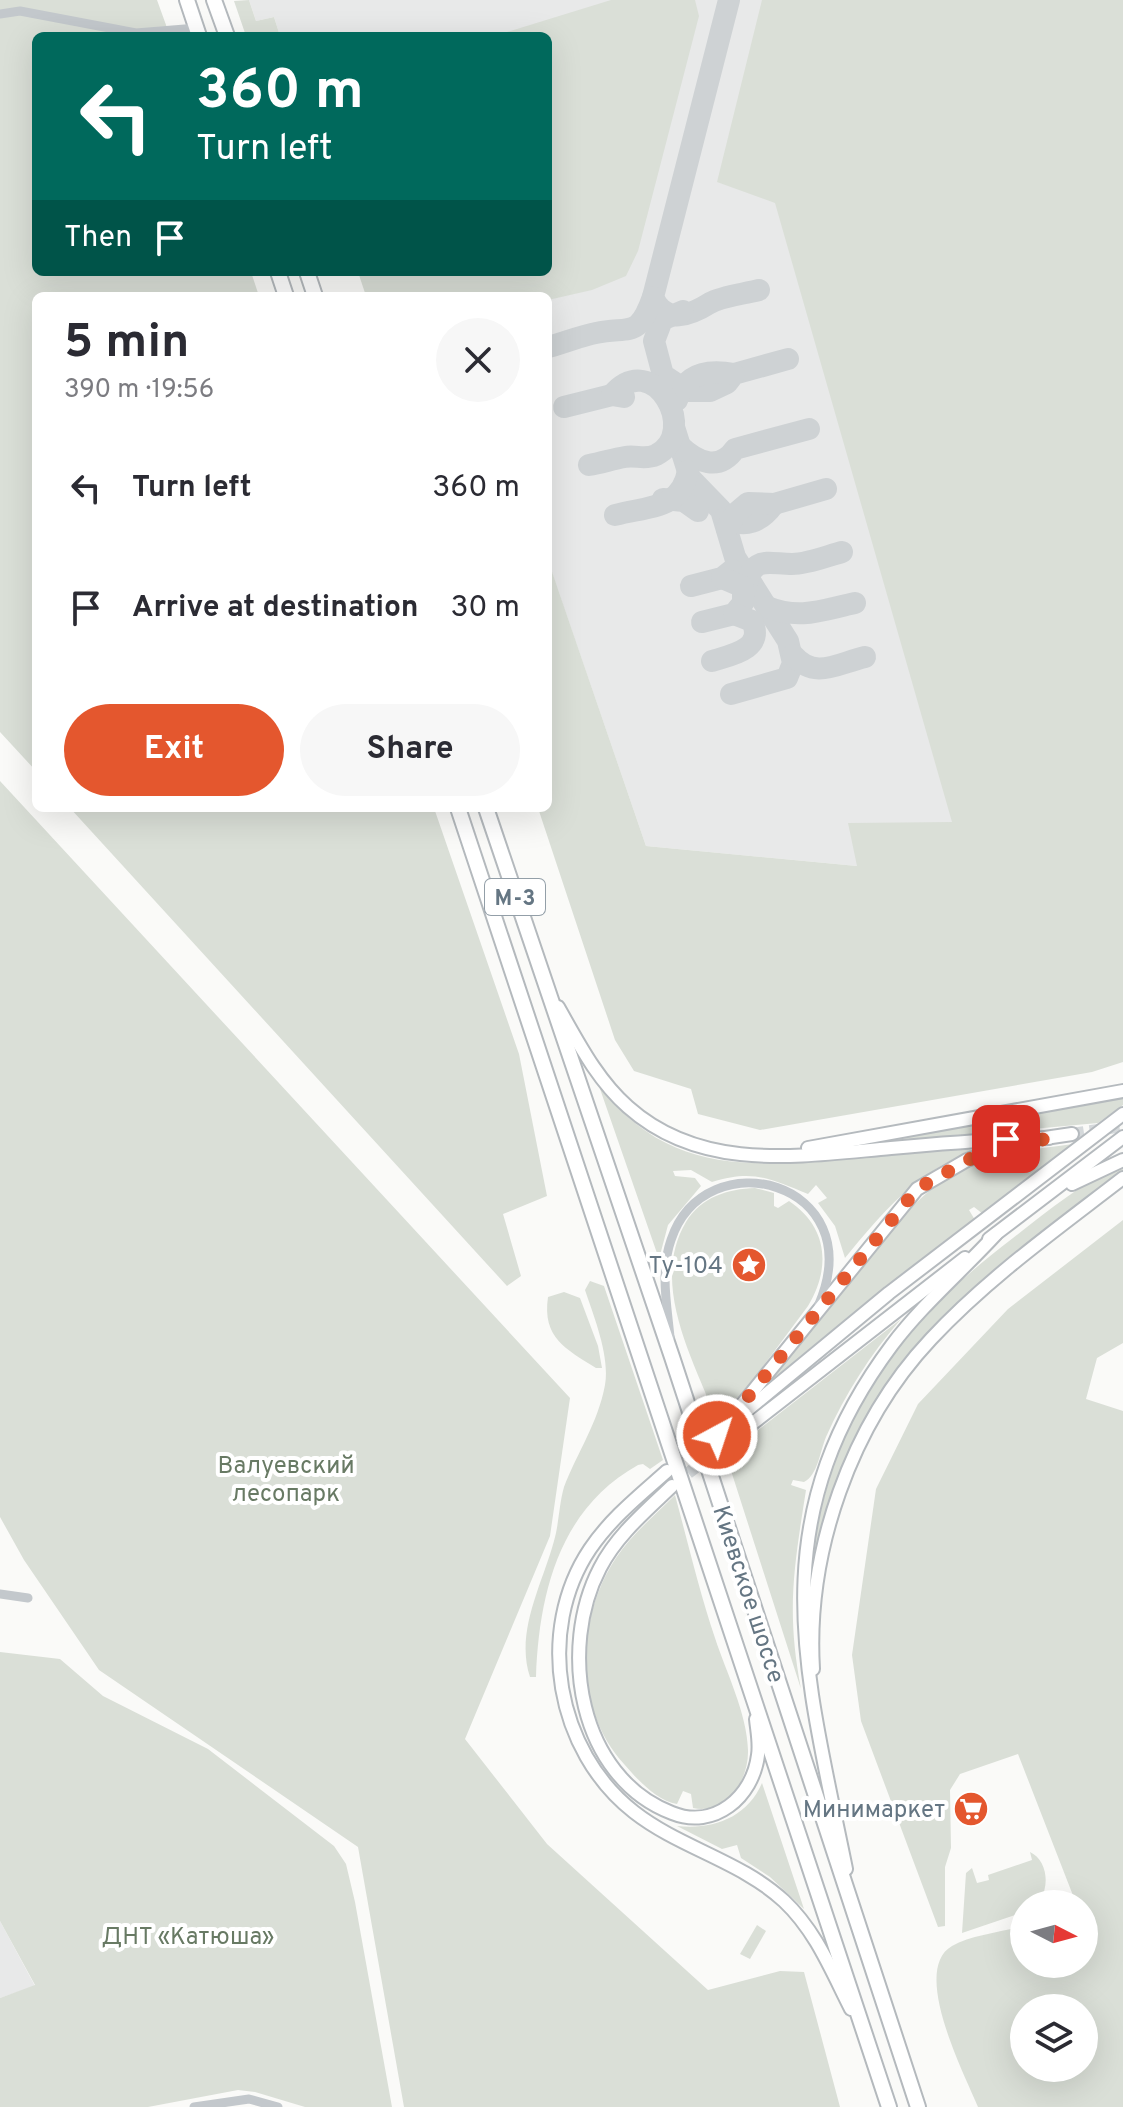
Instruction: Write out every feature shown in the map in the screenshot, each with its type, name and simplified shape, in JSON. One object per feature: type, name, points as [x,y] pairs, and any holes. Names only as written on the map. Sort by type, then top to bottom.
[{"type":"highway","points":[[187,0],[198,32]]},
{"type":"highway","points":[[214,0],[226,32]]},
{"type":"highway","name":"Киевское шоссе","points":[[459,812],[889,2107]]},
{"type":"highway","name":"Киевское шоссе","points":[[487,812],[672,1357],[918,2107]]},
{"type":"main road","points":[[545,986],[603,1080],[634,1112],[665,1134],[693,1146],[758,1156],[1049,1138]]},
{"type":"main road","points":[[758,1156],[1123,1091]]},
{"type":"main road","points":[[720,1441],[889,1293],[1123,1114]]},
{"type":"main road","points":[[720,1441],[816,1312],[917,1189],[981,1153],[1072,1134]]},
{"type":"main road","points":[[720,1441],[1123,1137]]},
{"type":"main road","points":[[1041,1200],[1123,1160]]},
{"type":"main road","points":[[817,1728],[813,1643],[824,1549],[839,1498],[881,1405],[931,1339],[1003,1271],[1123,1178]]},
{"type":"main road","points":[[856,1921],[804,1655],[801,1597],[808,1525],[823,1471],[845,1419],[881,1361],[908,1325],[996,1234]]},
{"type":"main road","points":[[667,1471],[609,1523],[588,1551],[572,1587],[562,1626],[559,1665],[572,1728],[587,1759],[626,1806],[672,1836],[752,1877],[786,1903],[813,1936],[865,2034]]},
{"type":"main road","points":[[672,1486],[612,1547],[590,1590],[579,1632],[577,1661],[582,1700],[593,1731],[617,1770],[648,1800],[681,1816],[712,1816],[735,1802],[754,1774],[759,1749],[752,1688]]},
{"type":"street","points":[[0,14],[20,11],[131,32]]},
{"type":"street","points":[[672,1357],[665,1276],[671,1238],[690,1207],[726,1186],[748,1183],[777,1187],[803,1201],[815,1214],[828,1240],[832,1260],[828,1283],[816,1312]]},
{"type":"street","points":[[0,1594],[28,1598]]},
{"type":"street","points":[[194,2107],[249,2099],[278,2107]]},
{"type":"shaded area","points":[[249,0],[1123,0],[942,874],[646,846],[552,573],[552,292],[532,292],[470,276],[552,276],[552,32],[279,32],[274,17],[256,21]]},
{"type":"shaded area","points":[[0,1921],[35,1986],[0,1998]]},
{"type":"green space","points":[[0,0],[157,0],[169,32],[32,32],[32,276],[252,276],[258,292],[32,292],[32,767],[0,732]]},
{"type":"green space","points":[[249,0],[256,21],[274,17],[279,32],[245,32],[234,1]]},
{"type":"green space","points":[[611,0],[695,0],[699,16],[638,251],[626,276],[592,290],[552,299],[552,292],[365,292],[359,276],[552,276],[552,32],[507,32]]},
{"type":"green space","points":[[762,0],[1123,0],[1123,1062],[1092,1072],[760,1130],[698,1114],[691,1089],[634,1071],[615,1040],[539,812],[552,812],[552,572],[646,846],[857,866],[848,823],[952,822],[775,203],[717,182]]},
{"type":"green space","name":"Валуевский лесопарк","points":[[0,781],[570,1398],[550,1536],[465,1739],[547,1844],[708,1990],[780,1971],[804,1972],[840,2107],[404,2107],[358,1847],[99,1670],[24,1560],[0,1517]]},
{"type":"green space","points":[[74,812],[435,812],[519,1054],[547,1196],[503,1214],[521,1276],[507,1286]]},
{"type":"green space","points":[[599,1086],[624,1114],[650,1134],[706,1157],[769,1163],[966,1148],[972,1151],[917,1182],[887,1210],[845,1258],[835,1226],[818,1203],[827,1198],[816,1185],[808,1194],[751,1176],[712,1182],[691,1170],[673,1171],[675,1176],[695,1178],[701,1186],[668,1225],[659,1259]]},
{"type":"green space","points":[[1123,1097],[1123,1105],[1098,1123],[877,1143]]},
{"type":"green space","points":[[1073,1144],[983,1214],[974,1207],[969,1210],[975,1220],[769,1384],[860,1264],[914,1205],[940,1182],[966,1167],[992,1158]]},
{"type":"green space","points":[[1123,1163],[1123,1171],[962,1302],[926,1338],[894,1378],[865,1421],[842,1468],[826,1516],[808,1598],[815,1539],[844,1438],[867,1393],[894,1352],[967,1275],[1066,1198]]},
{"type":"green space","points":[[755,1188],[774,1193],[774,1206],[778,1208],[789,1201],[812,1223],[822,1249],[820,1277],[808,1306],[744,1392],[715,1416],[678,1320],[672,1270],[676,1245],[686,1222],[699,1206],[725,1193]]},
{"type":"green space","points":[[1123,1220],[1123,1343],[1097,1358],[1086,1399],[1123,1411],[1123,2107],[978,2107],[944,2024],[937,1977],[941,1958],[952,1946],[977,1936],[1010,1929],[1010,1978],[1098,1978],[1098,1890],[1071,1890],[1018,1754],[960,1774],[950,1790],[951,1848],[945,1867],[945,1926],[938,1927],[861,1721],[852,1655],[876,1489],[918,1404],[1008,1309]]},
{"type":"green space","points":[[590,1281],[604,1286],[663,1460],[650,1469],[643,1464],[638,1465],[611,1483],[589,1505],[572,1530],[558,1556],[549,1585],[542,1615],[536,1677],[530,1677],[526,1643],[532,1609],[554,1541],[564,1487],[592,1425],[605,1385],[603,1349],[585,1290]]},
{"type":"green space","points":[[564,1292],[580,1298],[598,1346],[602,1368],[596,1368],[575,1355],[558,1341],[553,1332],[547,1311],[548,1297]]},
{"type":"green space","points":[[901,1319],[850,1390],[833,1421],[809,1479],[804,1482],[793,1480],[791,1485],[806,1490],[793,1589],[796,1661],[801,1689],[726,1455]]},
{"type":"green space","points":[[675,1495],[704,1602],[747,1736],[747,1761],[740,1783],[726,1801],[705,1809],[693,1808],[691,1794],[683,1791],[677,1804],[655,1794],[624,1764],[607,1742],[596,1717],[586,1662],[593,1608],[603,1582],[629,1541]]},
{"type":"green space","name":"ДНТ «Катюша»","points":[[0,1652],[60,1659],[103,1696],[208,1749],[334,1846],[346,1864],[355,1902],[392,2107],[305,2107],[238,2090],[148,2107],[0,2107],[0,1998],[35,1985],[0,1921]]},
{"type":"green space","points":[[762,1783],[804,1909],[770,1877],[741,1858],[737,1845],[722,1849],[677,1826],[703,1826],[727,1819],[747,1805]]},
{"type":"green space","points":[[1030,1852],[1043,1867],[1044,1890],[1010,1890],[1010,1917],[962,1933],[966,1873],[972,1868],[977,1883],[989,1880],[988,1875],[1032,1860]]},
{"type":"green space","points":[[757,1925],[766,1931],[750,1959],[740,1954]]},
{"type":"taxiway","points":[[729,0],[653,297],[664,312],[679,315],[721,299],[759,290]]},
{"type":"taxiway","points":[[552,346],[590,334],[632,328],[643,319],[653,297]]},
{"type":"taxiway","points":[[683,311],[662,320],[654,341],[663,375],[687,391],[710,391],[727,383],[734,374],[788,359]]},
{"type":"taxiway","points":[[677,400],[686,384],[699,375],[715,372],[734,374]]},
{"type":"taxiway","points":[[589,465],[625,457],[656,455],[669,444],[674,430],[673,414],[656,387],[642,381],[628,383],[612,395]]},
{"type":"taxiway","points":[[564,407],[612,395],[624,397]]},
{"type":"taxiway","points":[[674,427],[690,478],[721,510],[735,557],[788,641],[793,663],[787,678],[731,694]]},
{"type":"taxiway","points":[[680,446],[701,460],[715,462],[729,456],[735,449],[809,429]]},
{"type":"taxiway","points":[[615,515],[671,500],[684,484],[688,471]]},
{"type":"taxiway","points":[[727,529],[735,514],[748,503],[774,504],[826,489]]},
{"type":"taxiway","points":[[663,499],[684,501],[698,511]]},
{"type":"taxiway","points":[[725,518],[739,523],[752,522],[774,504]]},
{"type":"taxiway","points":[[745,591],[756,566],[768,563],[798,564],[842,552]]},
{"type":"taxiway","points":[[691,586],[722,578],[732,570]]},
{"type":"taxiway","points":[[702,622],[734,614],[743,603],[743,587],[722,578]]},
{"type":"taxiway","points":[[767,607],[801,613],[855,603]]},
{"type":"taxiway","points":[[712,661],[744,649],[754,638],[752,621],[734,614]]},
{"type":"taxiway","points":[[793,655],[801,663],[818,668],[865,657]]},
{"type":"tunnel","points":[[1072,1134],[1123,1126]]},
{"type":"tunnel","points":[[671,1468],[717,1435]]},
{"type":"tunnel","points":[[674,1484],[722,1447]]},
{"type":"place","name":"Ту-104","points":[[749,1265]]},
{"type":"place","name":"Минимаркет","points":[[971,1809]]},
{"type":"route","points":[[717,1435],[917,1189],[981,1153],[1049,1138],[1006,1139]]}]
